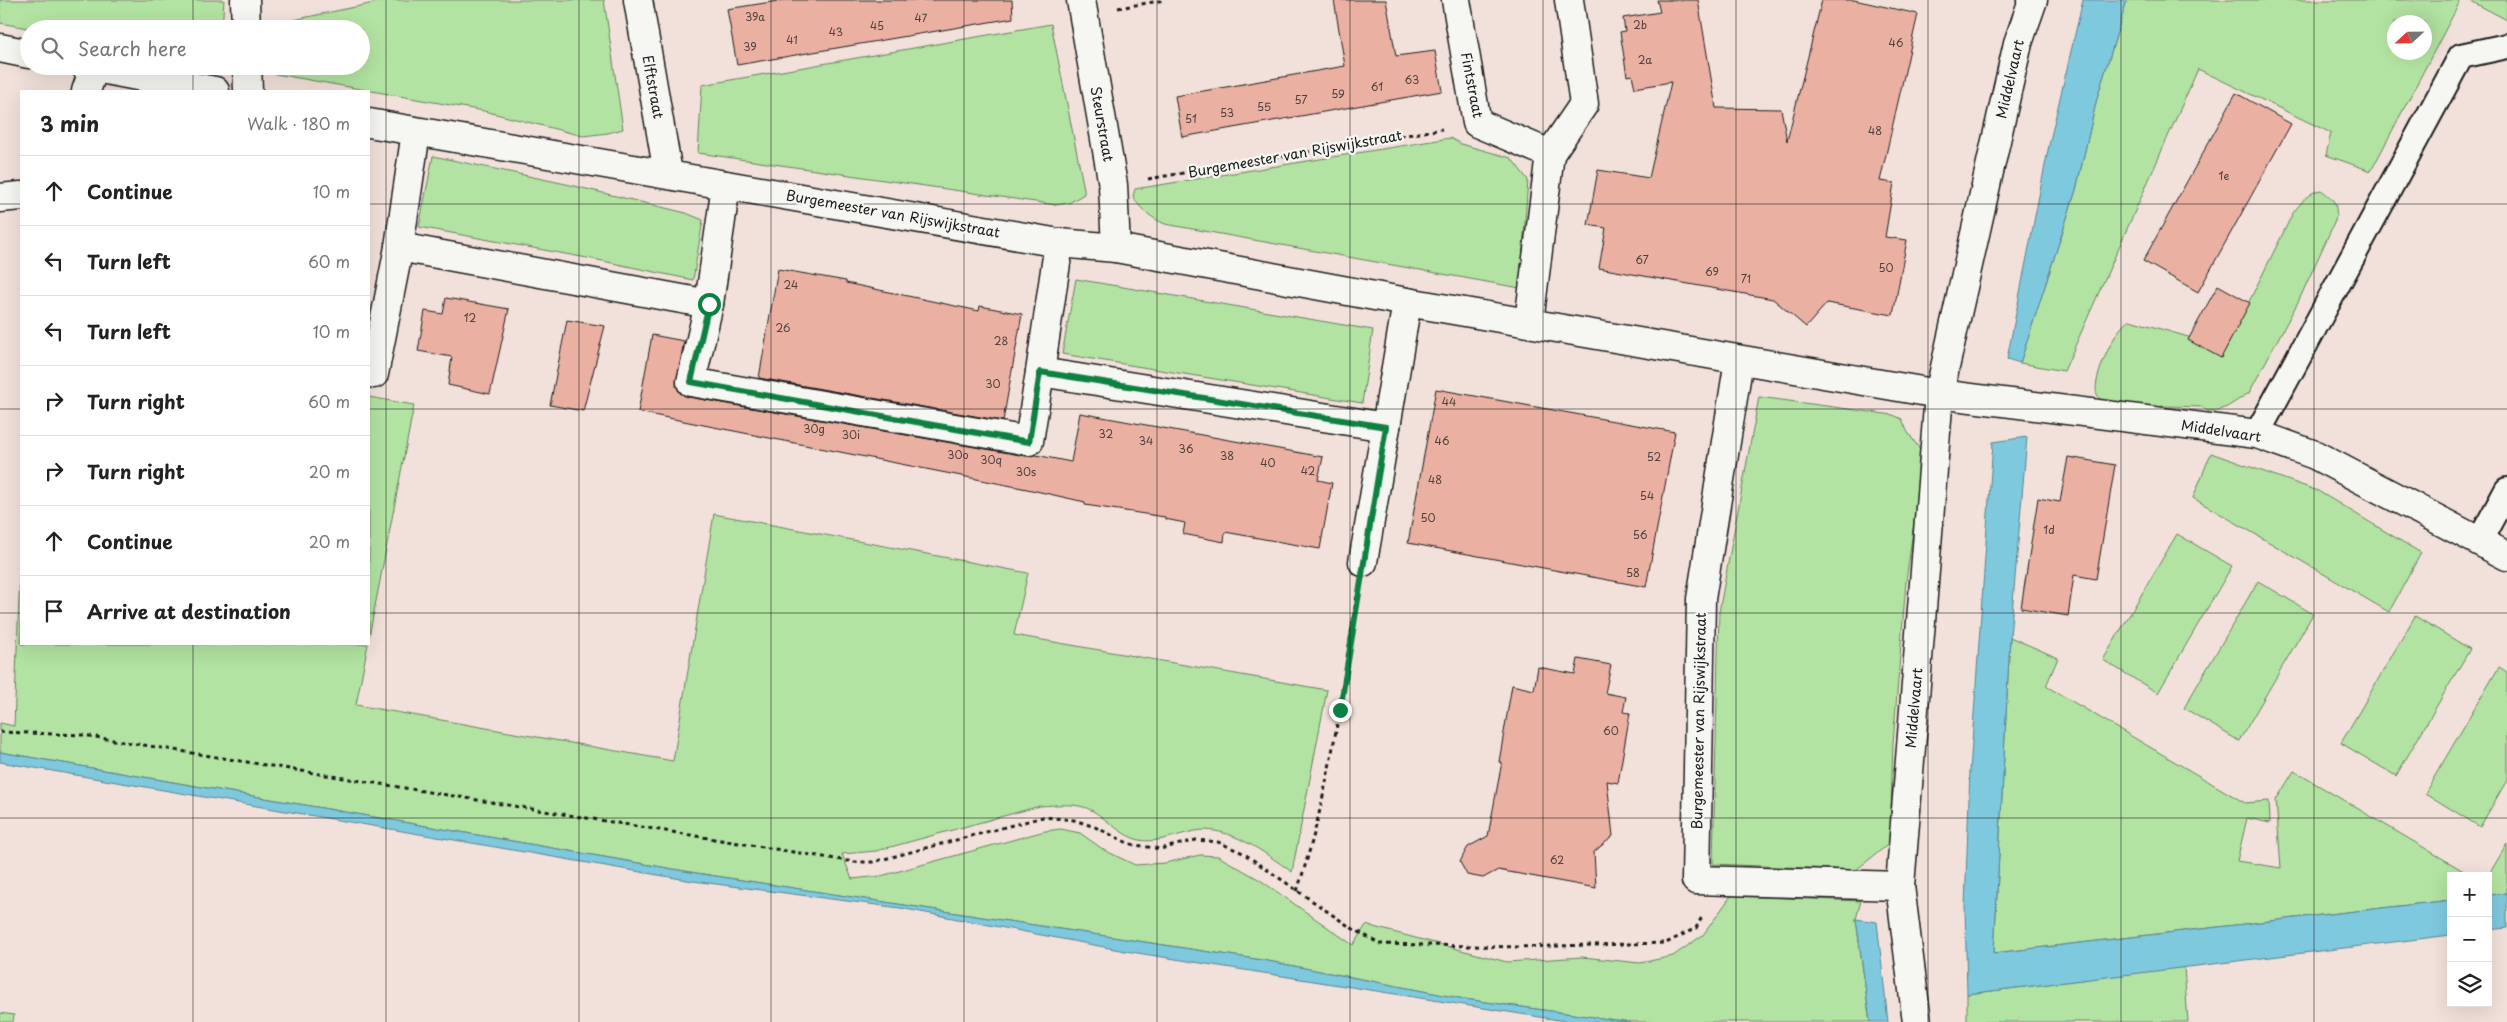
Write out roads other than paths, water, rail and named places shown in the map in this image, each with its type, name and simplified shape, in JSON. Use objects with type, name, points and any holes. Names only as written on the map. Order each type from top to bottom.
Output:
[{"type":"street","points":[[246,0],[246,20]]},
{"type":"street","name":"Elftstraat","points":[[638,0],[668,173]]},
{"type":"street","name":"Fintstraat","points":[[1456,0],[1477,123],[1550,154]]},
{"type":"street","points":[[1529,322],[1550,154],[1584,104],[1569,0]]},
{"type":"street","name":"Middelvaart","points":[[1917,1022],[1900,886],[1939,394],[2018,43],[2033,0]]},
{"type":"street","name":"Steurstraat","points":[[1082,7],[1113,185],[1116,248]]},
{"type":"street","points":[[0,48],[20,52]]},
{"type":"street","points":[[88,75],[207,90]]},
{"type":"street","points":[[247,75],[248,90]]},
{"type":"street","name":"Burgemeester van Rijswijkstraat","points":[[370,123],[668,173],[726,185],[1059,243],[1116,248],[1406,302],[1939,394]]},
{"type":"street","points":[[374,374],[399,247],[416,132]]},
{"type":"street","points":[[726,185],[709,304],[691,382],[1029,442],[1059,243]]},
{"type":"street","points":[[0,198],[20,196]]},
{"type":"street","points":[[399,247],[709,304]]},
{"type":"street","points":[[1363,562],[1406,302]]},
{"type":"street","name":"Burgemeester van Rijswijkstraat","points":[[1739,360],[1701,599],[1696,880],[1900,886]]},
{"type":"street","points":[[1040,372],[1386,427]]},
{"type":"street","name":"Middelvaart","points":[[1939,394],[2257,434],[2315,455],[2480,540],[2507,556]]},
{"type":"lane","points":[[2257,434],[2461,56],[2507,46]]},
{"type":"lane","points":[[2480,540],[2507,490]]},
{"type":"water","points":[[2083,0],[2127,0],[2097,98],[2076,190],[2020,363],[2007,359],[2049,145]]},
{"type":"water","points":[[2027,437],[2010,637],[1994,953],[2447,900],[2447,935],[1967,994],[1965,907],[1970,771],[1993,442]]},
{"type":"water","points":[[0,752],[696,873],[1268,961],[1464,999],[1630,1022],[1571,1022],[1125,951],[900,908],[693,881],[0,762]]},
{"type":"water","points":[[2507,893],[2507,928],[2492,930],[2492,895]]},
{"type":"water","points":[[1856,919],[1877,922],[1888,1022],[1870,1022]]}]
